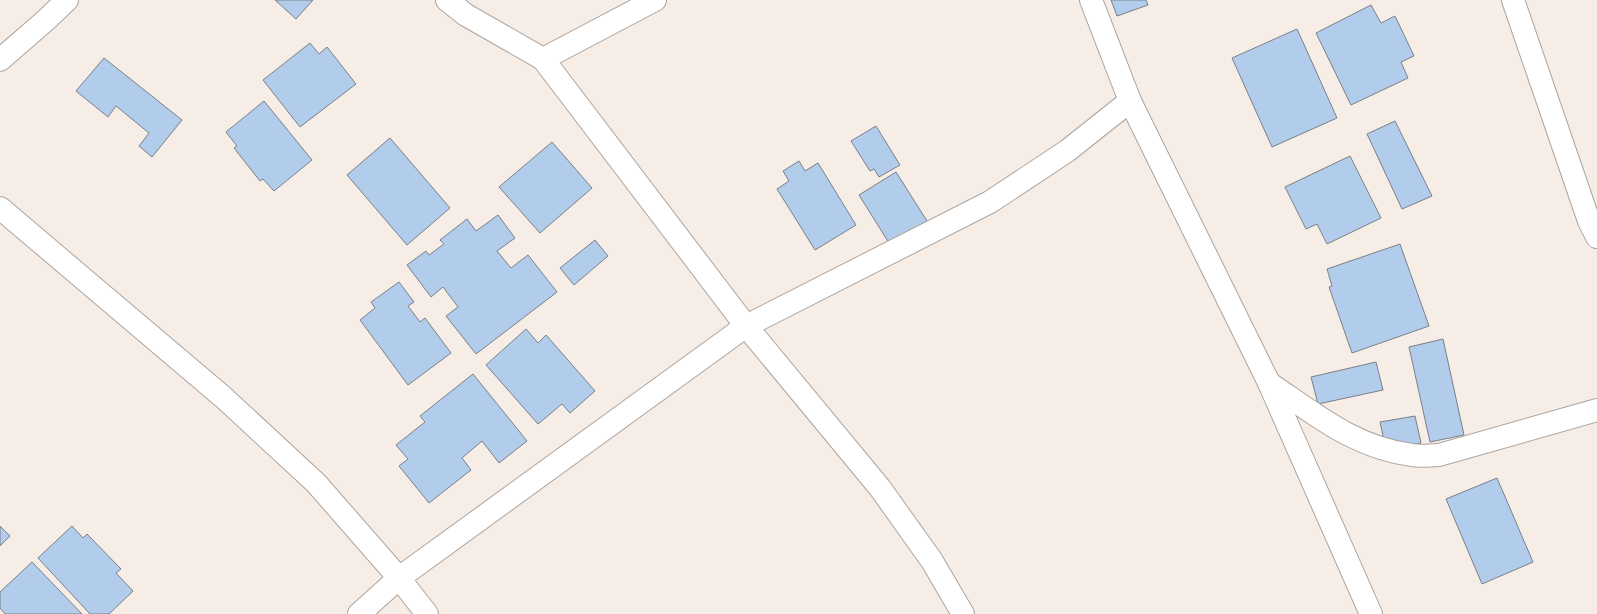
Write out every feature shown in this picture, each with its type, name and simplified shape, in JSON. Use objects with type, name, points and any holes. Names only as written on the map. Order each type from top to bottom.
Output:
[{"type":"street","points":[[0,60],[67,0]]},
{"type":"street","points":[[447,0],[466,15],[543,59],[746,326],[880,488],[932,561],[963,614]]},
{"type":"street","points":[[543,59],[655,0]]},
{"type":"street","points":[[1090,0],[1130,101],[1269,383],[1371,614]]},
{"type":"street","points":[[1513,0],[1589,221],[1597,237]]},
{"type":"street","points":[[359,614],[399,578],[746,326],[990,202],[1067,151],[1130,101]]},
{"type":"street","points":[[0,208],[223,397],[316,483],[399,578],[427,614]]},
{"type":"street","points":[[1269,383],[1336,429],[1370,446],[1414,456],[1439,455],[1597,410]]},
{"type":"building","points":[[275,0],[313,0],[296,19]]},
{"type":"building","points":[[1111,0],[1146,0],[1148,5],[1117,16]]},
{"type":"building","points":[[1371,5],[1381,23],[1395,16],[1414,56],[1401,62],[1408,78],[1351,105],[1316,33]]},
{"type":"building","points":[[1297,29],[1337,118],[1272,147],[1232,58]]},
{"type":"building","points":[[310,43],[319,54],[327,47],[356,84],[300,127],[263,80]]},
{"type":"building","points":[[104,58],[182,120],[152,157],[139,146],[149,133],[116,106],[108,117],[76,91]]},
{"type":"building","points":[[264,101],[312,160],[274,191],[263,179],[260,181],[234,148],[237,146],[226,132]]},
{"type":"building","points":[[1395,121],[1432,196],[1402,209],[1367,134]]},
{"type":"building","points":[[876,126],[900,165],[879,177],[874,169],[870,171],[851,141]]},
{"type":"building","points":[[390,138],[450,208],[407,245],[347,175]]},
{"type":"building","points":[[552,142],[592,188],[540,233],[499,187]]},
{"type":"building","points":[[1350,156],[1381,218],[1327,244],[1317,224],[1306,229],[1285,187]]},
{"type":"building","points":[[799,161],[805,171],[818,163],[856,225],[815,250],[777,189],[789,181],[783,171]]},
{"type":"building","points":[[896,172],[927,221],[889,243],[859,195]]},
{"type":"building","points":[[498,215],[515,238],[497,251],[511,268],[528,255],[557,292],[476,354],[446,316],[458,307],[443,287],[431,297],[407,265],[426,251],[429,255],[444,244],[440,240],[467,219],[476,231]]},
{"type":"building","points":[[595,240],[608,256],[574,285],[560,268]]},
{"type":"building","points":[[1400,244],[1429,326],[1352,353],[1329,287],[1332,286],[1327,269]]},
{"type":"building","points":[[399,282],[414,302],[408,306],[420,322],[425,318],[451,353],[408,385],[360,320],[375,308],[371,302]]},
{"type":"building","points":[[526,329],[538,343],[546,335],[595,391],[570,413],[562,404],[538,424],[486,365]]},
{"type":"building","points":[[1443,339],[1464,435],[1430,442],[1409,347]]},
{"type":"building","points":[[1376,362],[1383,390],[1318,404],[1311,377]]},
{"type":"building","points":[[473,374],[527,441],[499,463],[482,441],[462,458],[471,470],[429,503],[399,466],[408,459],[396,445],[425,422],[420,416]]},
{"type":"building","points":[[1415,416],[1421,443],[1386,450],[1380,422]]},
{"type":"building","points":[[1497,478],[1533,562],[1482,584],[1446,499]]},
{"type":"building","points":[[0,526],[10,536],[0,546]]},
{"type":"building","points":[[72,526],[83,538],[87,534],[121,569],[116,573],[133,591],[109,614],[90,614],[38,558]]},
{"type":"building","points":[[32,562],[82,614],[5,614],[0,608],[0,592]]}]
